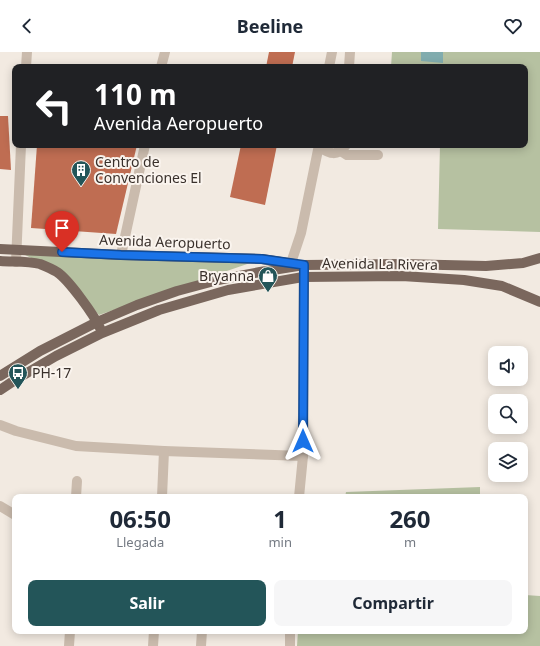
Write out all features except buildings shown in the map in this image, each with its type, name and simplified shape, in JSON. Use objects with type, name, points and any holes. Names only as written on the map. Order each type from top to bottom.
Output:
[{"type":"main road","name":"Avenida Aeropuerto","points":[[0,249],[121,255],[262,259],[304,265]]},
{"type":"main road","name":"Avenida La Rivera","points":[[0,376],[40,351],[97,322],[137,305],[177,291],[232,277],[304,265],[402,264],[486,266],[523,263],[540,258]]},
{"type":"main road","points":[[0,261],[40,264],[58,273],[71,286],[97,322],[102,333]]},
{"type":"main road","name":"Avenida La Rivera","points":[[0,390],[56,356],[102,333],[159,310],[228,290],[303,277],[402,276],[464,280],[502,286],[540,302]]},
{"type":"street","points":[[26,64],[27,52]]},
{"type":"street","points":[[162,64],[164,52]]},
{"type":"street","points":[[330,64],[332,52]]},
{"type":"street","points":[[349,64],[350,52]]},
{"type":"street","points":[[16,262],[21,148]]},
{"type":"street","points":[[121,255],[144,148]]},
{"type":"street","points":[[291,263],[301,233],[319,148]]},
{"type":"street","points":[[321,148],[326,152],[333,154],[344,148],[347,155],[378,155]]},
{"type":"street","points":[[299,494],[303,456],[304,265]]},
{"type":"street","points":[[0,425],[16,431],[76,446],[303,456]]},
{"type":"street","points":[[162,494],[164,451]]},
{"type":"street","points":[[76,494],[77,481]]},
{"type":"street","points":[[0,506],[12,513]]},
{"type":"street","points":[[69,646],[70,634]]},
{"type":"street","points":[[153,646],[154,634]]},
{"type":"street","points":[[201,646],[202,634]]},
{"type":"street","points":[[290,634],[290,646]]},
{"type":"green space","points":[[392,52],[540,52],[540,232],[438,229],[440,148],[528,148],[528,64],[391,64]]},
{"type":"green space","points":[[19,252],[253,262],[99,315],[62,273]]},
{"type":"green space","points":[[480,487],[480,494],[346,494],[346,492]]},
{"type":"green space","points":[[528,595],[540,596],[540,646],[297,646],[298,634],[528,634]]},
{"type":"water","points":[[421,52],[443,52],[443,63],[421,61]]},
{"type":"place","name":"Centro de Convenciones El","points":[[81,187]]},
{"type":"place","name":"Bryanna","points":[[268,293]]},
{"type":"place","name":"PH-17","points":[[18,390]]},
{"type":"route","points":[[62,252],[262,259],[304,265],[303,441]]}]
